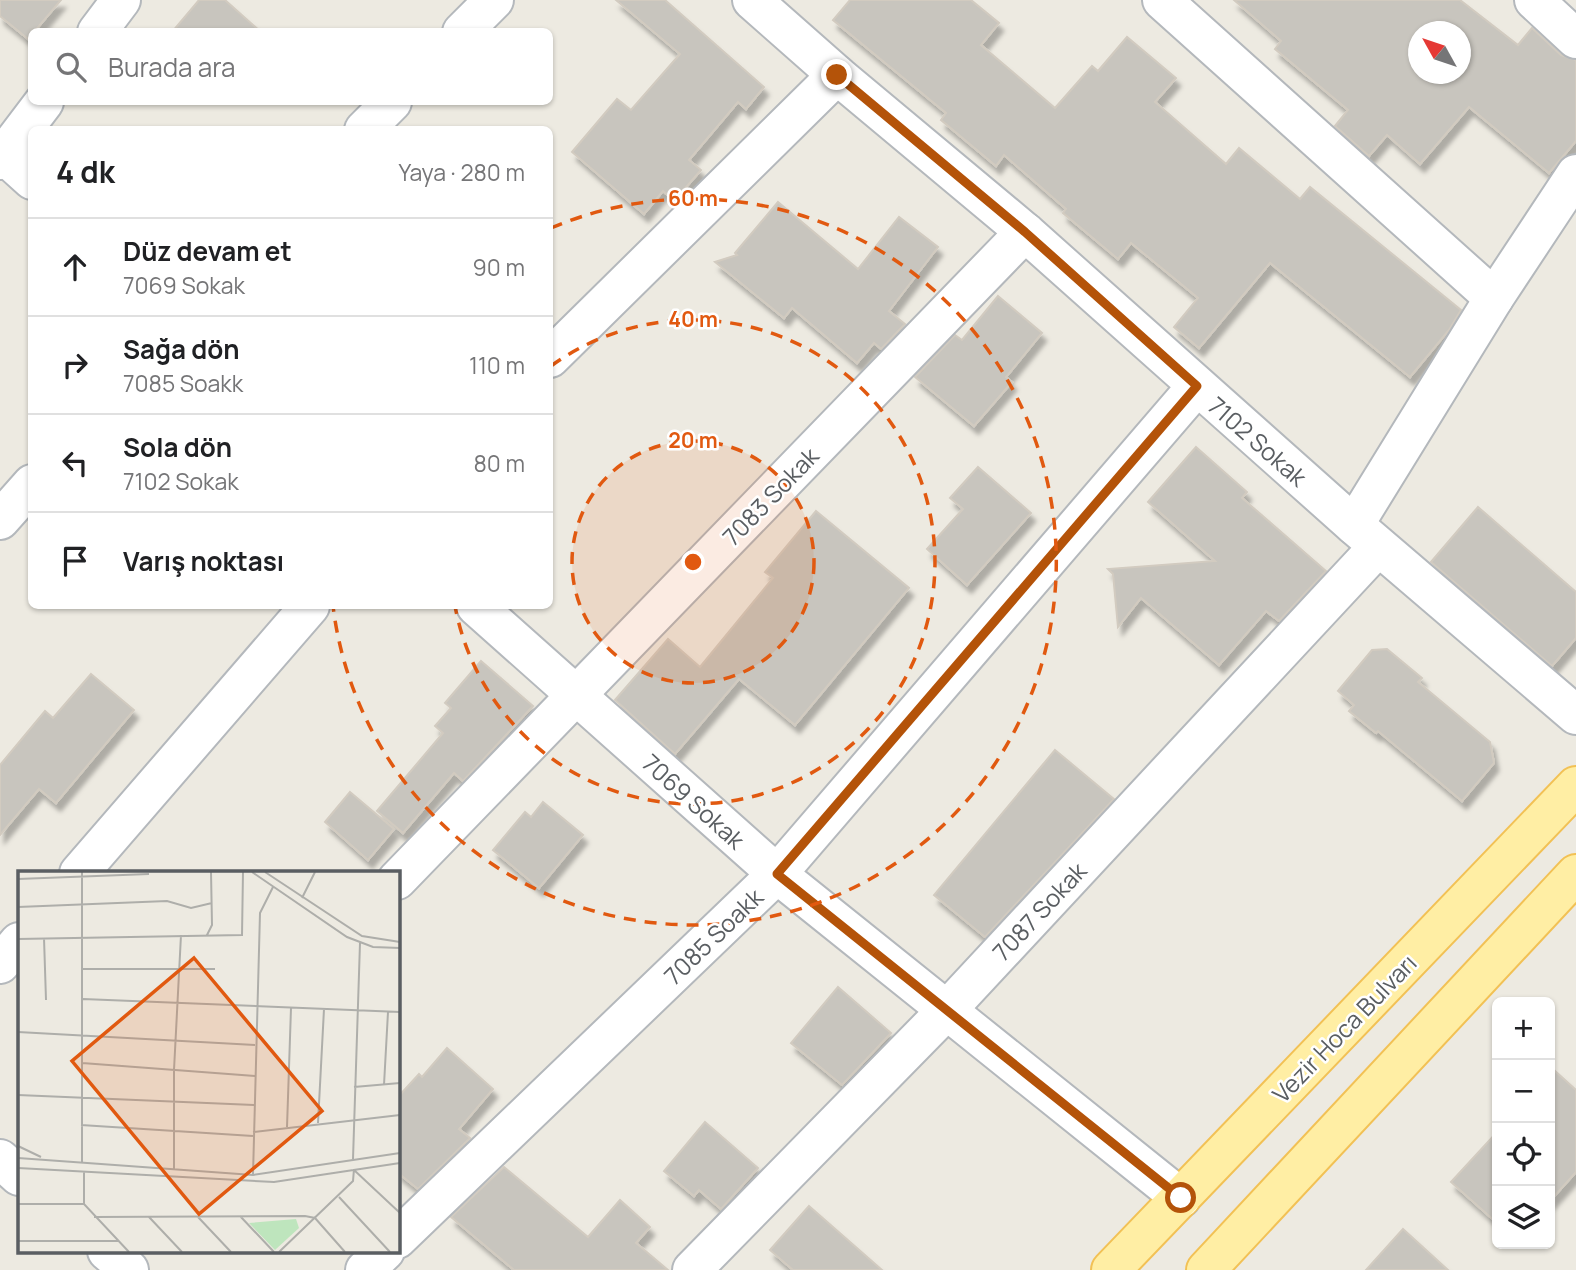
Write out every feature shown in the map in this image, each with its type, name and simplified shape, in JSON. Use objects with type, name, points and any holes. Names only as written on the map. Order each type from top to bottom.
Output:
[{"type":"main road","name":"Vezir Hoca Bulvarı","points":[[1111,1270],[1576,786]]},
{"type":"main road","points":[[1206,1270],[1576,874]]},
{"type":"street","points":[[100,28],[121,0]]},
{"type":"street","points":[[466,28],[494,0]]},
{"type":"street","name":"7102 Sokak","points":[[751,0],[1025,232],[1366,536],[1576,715]]},
{"type":"street","points":[[1162,0],[1494,298]]},
{"type":"street","points":[[1534,0],[1576,39]]},
{"type":"street","points":[[553,355],[837,75]]},
{"type":"street","points":[[30,126],[42,105]]},
{"type":"street","points":[[368,126],[389,105]]},
{"type":"street","points":[[9,161],[28,129]]},
{"type":"street","name":"7087 Sokak","points":[[692,1270],[946,1011],[1366,536],[1494,298],[1576,174]]},
{"type":"street","name":"7083 Sokak","points":[[399,878],[1025,232]]},
{"type":"street","name":"7085 Soakk","points":[[399,1237],[777,874],[1197,386]]},
{"type":"street","points":[[0,520],[28,488]]},
{"type":"street","points":[[81,871],[307,609]]},
{"type":"street","name":"7069 Sokak","points":[[479,609],[777,874],[1181,1198]]},
{"type":"street","points":[[0,964],[18,943]]},
{"type":"street","points":[[0,1159],[18,1175]]},
{"type":"street","points":[[108,1252],[129,1270]]},
{"type":"street","points":[[365,1270],[384,1252]]},
{"type":"building","points":[[0,0],[61,0],[37,28],[28,28],[28,39],[0,16]]},
{"type":"building","points":[[199,0],[225,0],[256,28],[175,28]]},
{"type":"building","points":[[616,0],[665,0],[764,87],[746,109],[738,102],[689,160],[701,170],[674,201],[663,191],[644,214],[572,152],[617,99],[631,110],[680,54]]},
{"type":"building","points":[[850,0],[971,0],[999,23],[981,45],[1055,108],[1092,66],[1098,71],[1127,37],[1176,78],[1155,102],[1226,164],[1239,148],[1300,199],[1310,187],[1461,310],[1449,330],[1410,377],[1270,263],[1199,348],[1174,327],[1198,298],[1131,243],[1118,259],[1063,213],[1066,209],[1004,155],[996,166],[941,120],[946,113],[833,20]]},
{"type":"building","points":[[1234,0],[1460,0],[1518,45],[1532,28],[1561,55],[1576,60],[1576,141],[1549,173],[1469,107],[1420,164],[1387,135],[1369,156],[1335,126],[1348,110],[1275,49],[1281,41]]},
{"type":"building","points":[[778,202],[858,269],[899,217],[938,247],[889,311],[905,324],[881,349],[874,343],[857,363],[792,308],[784,318],[715,262],[737,255],[735,253]]},
{"type":"building","points":[[998,296],[1042,333],[1006,377],[1012,382],[974,426],[915,377],[955,335],[962,340]]},
{"type":"building","points":[[1196,447],[1247,492],[1242,498],[1326,571],[1279,621],[1266,611],[1219,665],[1141,598],[1118,627],[1113,574],[1108,569],[1215,561],[1148,502]]},
{"type":"building","points":[[978,467],[1031,513],[967,585],[927,549],[963,509],[950,498]]},
{"type":"building","points":[[1478,507],[1576,592],[1576,638],[1552,666],[1431,562]]},
{"type":"building","points":[[816,511],[909,588],[795,725],[739,679],[675,754],[615,700],[668,639],[700,667],[773,578],[765,572]]},
{"type":"building","points":[[1387,649],[1422,678],[1418,682],[1490,742],[1494,763],[1462,801],[1378,731],[1376,733],[1349,711],[1354,705],[1338,691],[1372,650]]},
{"type":"building","points":[[481,661],[533,706],[463,781],[454,773],[403,833],[377,811],[443,733],[435,726],[451,708],[445,703]]},
{"type":"building","points":[[91,674],[134,710],[56,803],[39,789],[0,835],[0,765],[45,711],[53,718]]},
{"type":"building","points":[[1055,750],[1114,799],[985,937],[934,895]]},
{"type":"building","points":[[350,792],[394,829],[368,860],[325,822]]},
{"type":"building","points":[[543,802],[583,835],[539,888],[493,850],[525,812],[531,817]]},
{"type":"building","points":[[838,987],[891,1033],[842,1085],[791,1043]]},
{"type":"building","points":[[447,1048],[493,1089],[459,1129],[470,1138],[418,1189],[399,1174],[399,1096],[419,1074],[422,1077]]},
{"type":"building","points":[[1555,1071],[1576,1090],[1576,1172],[1555,1195]]},
{"type":"building","points":[[705,1122],[758,1168],[721,1209],[699,1190],[694,1196],[664,1171]]},
{"type":"building","points":[[1492,1137],[1492,1219],[1451,1182]]},
{"type":"building","points":[[504,1167],[588,1237],[620,1200],[650,1227],[636,1243],[668,1270],[514,1270],[451,1217]]},
{"type":"building","points":[[809,1206],[882,1270],[793,1270],[770,1250]]},
{"type":"building","points":[[1403,1229],[1448,1270],[1366,1270]]},
{"type":"route","points":[[837,75],[1025,232],[1197,386],[777,874],[1181,1198]]}]
